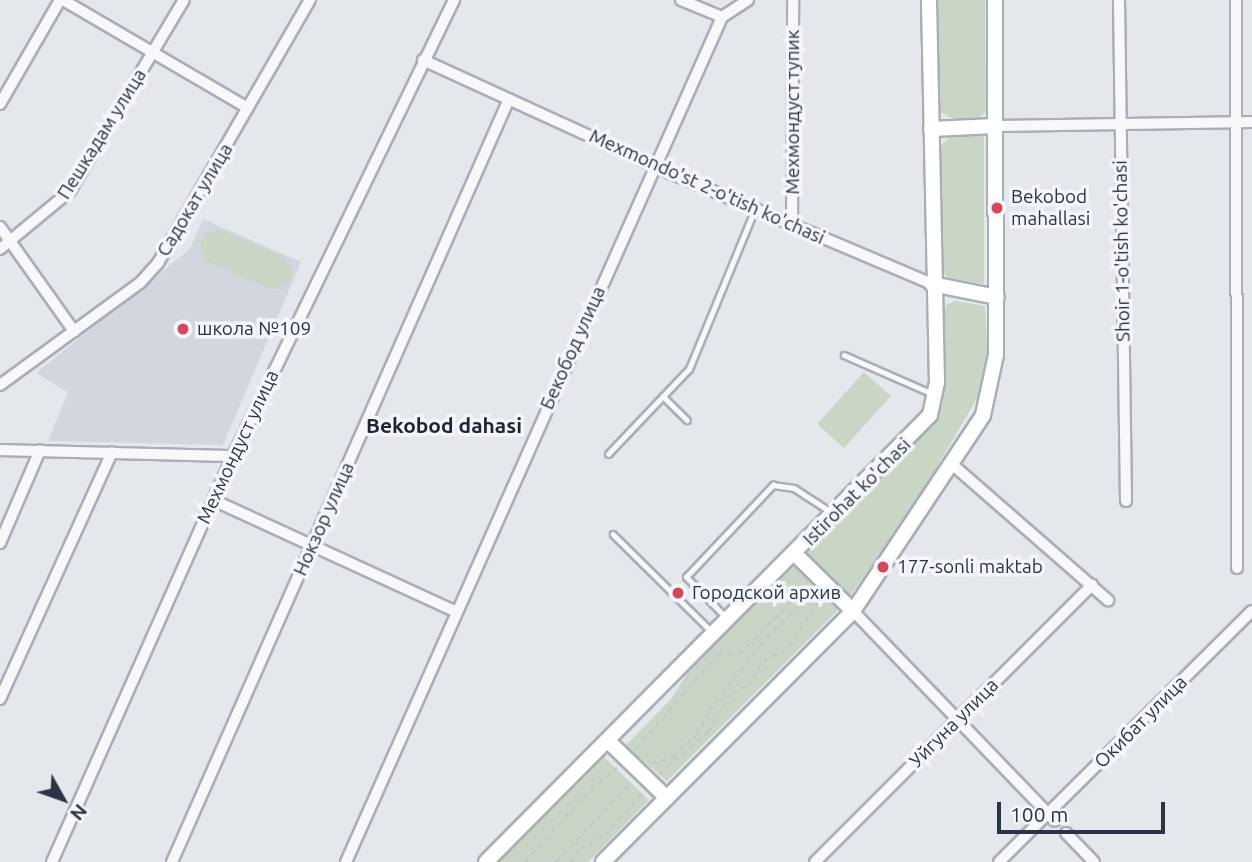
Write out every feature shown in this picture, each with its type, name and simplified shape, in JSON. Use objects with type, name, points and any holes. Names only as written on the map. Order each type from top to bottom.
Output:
[{"type":"main road","name":"Istirohat ko'chasi","points":[[486,862],[922,427],[937,396],[932,284],[929,0]]},
{"type":"main road","points":[[603,862],[853,611],[953,465],[983,415],[992,386],[997,297],[995,0]]},
{"type":"main road","points":[[931,130],[996,126]]},
{"type":"main road","name":"Mexmondo'st 2-o'tish ko'chasi","points":[[932,284],[997,297]]},
{"type":"main road","points":[[795,554],[853,611]]},
{"type":"main road","points":[[608,741],[667,798]]},
{"type":"street","points":[[0,104],[61,0],[155,51],[248,108]]},
{"type":"street","name":"Пешкадам улица","points":[[0,249],[70,191],[184,0]]},
{"type":"street","name":"Садокат улица","points":[[0,386],[139,283],[158,263],[310,0]]},
{"type":"street","name":"Мехмондуст улица","points":[[52,862],[233,456],[454,0]]},
{"type":"street","points":[[681,0],[722,17],[748,0]]},
{"type":"street","name":"Мехмондуст тупик","points":[[792,224],[793,0]]},
{"type":"street","name":"Shoir 1-o'tish ko'chasi","points":[[1119,0],[1126,501]]},
{"type":"street","points":[[1236,0],[1237,568]]},
{"type":"street","name":"Бекобод улица","points":[[346,862],[722,17]]},
{"type":"street","name":"Mexmondo'st 2-o'tish ko'chasi","points":[[423,60],[654,166],[932,284]]},
{"type":"street","name":"Нокзор улица","points":[[172,862],[509,99]]},
{"type":"street","points":[[996,126],[1252,122]]},
{"type":"street","points":[[0,227],[74,331]]},
{"type":"street","points":[[0,450],[233,456]]},
{"type":"street","points":[[0,542],[40,450]]},
{"type":"street","points":[[0,699],[112,452]]},
{"type":"street","points":[[953,465],[1108,600]]},
{"type":"street","points":[[213,500],[311,548],[456,612]]},
{"type":"street","name":"Уйгуна улица","points":[[816,862],[1092,584]]},
{"type":"street","points":[[853,611],[1051,817]]},
{"type":"street","name":"Окибат улица","points":[[999,862],[1051,817],[1252,611]]},
{"type":"street","points":[[1066,833],[1094,862]]},
{"type":"lane","points":[[608,454],[689,369],[755,208]]},
{"type":"lane","points":[[844,355],[937,396]]},
{"type":"lane","points":[[663,396],[687,420]]},
{"type":"lane","points":[[728,620],[687,577],[773,485],[794,488],[834,514]]},
{"type":"lane","points":[[613,534],[715,634]]},
{"type":"path","points":[[525,862],[583,797],[627,759],[718,654],[739,654],[813,580]]},
{"type":"path","points":[[647,767],[672,758],[697,735],[709,711],[760,646],[815,588]]},
{"type":"path","points":[[570,862],[580,849],[605,835],[651,782],[708,732],[725,702],[748,685],[762,661],[790,647],[825,591]]},
{"type":"path","points":[[556,862],[635,780]]},
{"type":"shaded area","name":"школа №109","points":[[203,219],[301,262],[223,445],[48,441],[68,392],[36,373],[190,249]]},
{"type":"green space","points":[[936,0],[985,0],[986,112],[976,120],[955,120],[937,110]]},
{"type":"green space","points":[[984,134],[984,284],[949,278],[940,271],[938,148],[952,136]]},
{"type":"green space","points":[[218,229],[283,256],[292,270],[290,282],[280,289],[269,289],[205,260],[200,243],[207,233]]},
{"type":"green space","points":[[956,301],[985,306],[988,363],[980,393],[911,511],[849,597],[805,556],[938,419],[943,402],[944,312],[947,304]]},
{"type":"green space","points":[[864,372],[891,396],[844,448],[817,424]]},
{"type":"green space","points":[[796,564],[841,607],[667,781],[625,746],[671,699],[689,671]]},
{"type":"green space","points":[[603,756],[649,800],[588,862],[498,862]]},
{"type":"place","name":"Bekobod mahallasi","points":[[997,208]]},
{"type":"place","name":"школа №109","points":[[183,329]]},
{"type":"place","name":"177-sonli maktab","points":[[883,567]]},
{"type":"place","name":"Городской архив","points":[[678,593]]},
{"type":"district","name":"Bekobod dahasi","points":[[444,425]]}]
